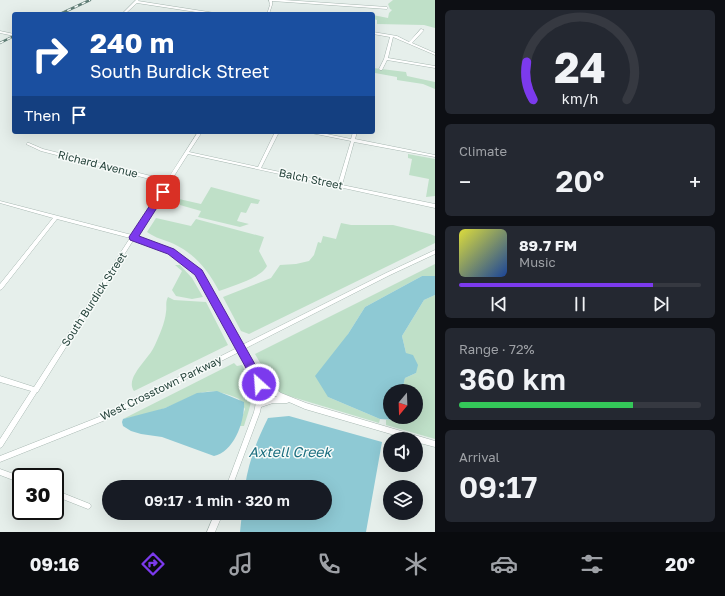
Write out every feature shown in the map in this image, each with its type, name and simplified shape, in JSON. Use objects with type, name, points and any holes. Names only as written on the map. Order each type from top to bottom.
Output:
[{"type":"street","points":[[269,12],[271,0],[387,8]]},
{"type":"street","points":[[125,12],[137,1],[203,12]]},
{"type":"street","points":[[410,43],[422,30]]},
{"type":"street","points":[[0,32],[12,35]]},
{"type":"street","points":[[375,33],[392,36],[435,54]]},
{"type":"street","points":[[381,69],[386,59],[392,36]]},
{"type":"street","points":[[386,59],[435,67]]},
{"type":"street","name":"South Burdick Street","points":[[0,446],[199,134]]},
{"type":"street","points":[[259,168],[275,134]]},
{"type":"street","points":[[321,134],[435,156]]},
{"type":"street","points":[[340,186],[354,134]]},
{"type":"street","name":"Richard Avenue","points":[[28,144],[42,150],[168,182]]},
{"type":"street","name":"Balch Street","points":[[187,153],[435,206]]},
{"type":"street","points":[[0,202],[133,237],[171,251],[198,273],[257,378],[260,390],[259,405],[231,480]]},
{"type":"street","points":[[0,288],[56,217]]},
{"type":"street","name":"West Crosstown Parkway","points":[[0,459],[101,419],[388,274],[435,252]]},
{"type":"street","points":[[426,256],[435,258]]},
{"type":"street","points":[[257,378],[274,392],[290,400],[435,444]]},
{"type":"street","points":[[0,379],[36,390]]},
{"type":"street","points":[[259,405],[273,400],[290,400]]},
{"type":"street","points":[[0,472],[12,477]]},
{"type":"street","points":[[64,497],[88,506]]},
{"type":"street","points":[[211,532],[216,520]]},
{"type":"green space","points":[[393,0],[435,0],[435,28],[424,25],[377,24],[375,15],[388,18],[389,13],[392,10],[388,4]]},
{"type":"green space","points":[[375,68],[406,72],[407,76],[435,82],[435,89],[423,84],[397,80],[397,77],[375,73]]},
{"type":"green space","points":[[408,154],[435,159],[435,196],[426,197],[429,179],[409,175],[412,159],[408,158]]},
{"type":"green space","points":[[211,187],[260,200],[258,204],[251,203],[246,213],[241,212],[237,221],[249,224],[240,227],[198,217],[201,211],[180,205],[179,199],[201,204]]},
{"type":"green space","points":[[156,218],[191,226],[196,219],[264,237],[259,251],[267,266],[253,278],[219,291],[210,276],[195,258],[182,248],[147,232]]},
{"type":"green space","points":[[341,223],[351,225],[393,225],[435,236],[435,243],[249,334],[241,331],[223,297],[271,278],[280,265],[309,261],[314,255],[318,242],[321,243],[323,236],[336,239]]},
{"type":"green space","points":[[435,264],[435,276],[422,276],[365,307],[348,334],[328,397],[380,419],[379,423],[279,393],[272,388],[274,387],[255,354]]},
{"type":"green space","points":[[175,265],[180,265],[192,278],[203,297],[192,299],[176,296],[172,290],[182,271]]},
{"type":"green space","points":[[435,295],[435,439],[423,436],[423,432],[410,432],[386,425],[423,424],[423,384],[404,384],[405,378],[416,373],[406,353],[402,336],[424,300]]},
{"type":"green space","points":[[168,297],[174,300],[206,302],[228,345],[134,391],[132,385],[133,378],[137,370],[153,349],[162,329]]},
{"type":"green space","points":[[234,363],[237,366],[242,365],[249,382],[252,395],[244,426],[239,426],[245,409],[239,399],[217,392],[200,393],[160,410],[123,419]]},
{"type":"water","points":[[422,276],[435,276],[435,295],[424,300],[402,336],[406,353],[413,355],[418,365],[416,373],[405,378],[404,384],[383,384],[383,419],[328,397],[315,376],[348,334],[365,307]]},
{"type":"water","name":"Axtell Creek","points":[[217,391],[244,402],[244,410],[243,418],[233,442],[227,449],[214,456],[162,437],[131,431],[123,426],[123,419],[165,408],[197,393]]},
{"type":"water","name":"Axtell Creek","points":[[289,416],[382,442],[366,532],[240,532],[241,520],[332,520],[332,480],[246,480],[248,469],[260,435],[268,418]]},
{"type":"railway","points":[[64,12],[90,0]]},
{"type":"railway","points":[[0,43],[12,37]]},
{"type":"route","points":[[163,192],[133,237],[171,251],[198,273],[208,288],[259,384]]}]
